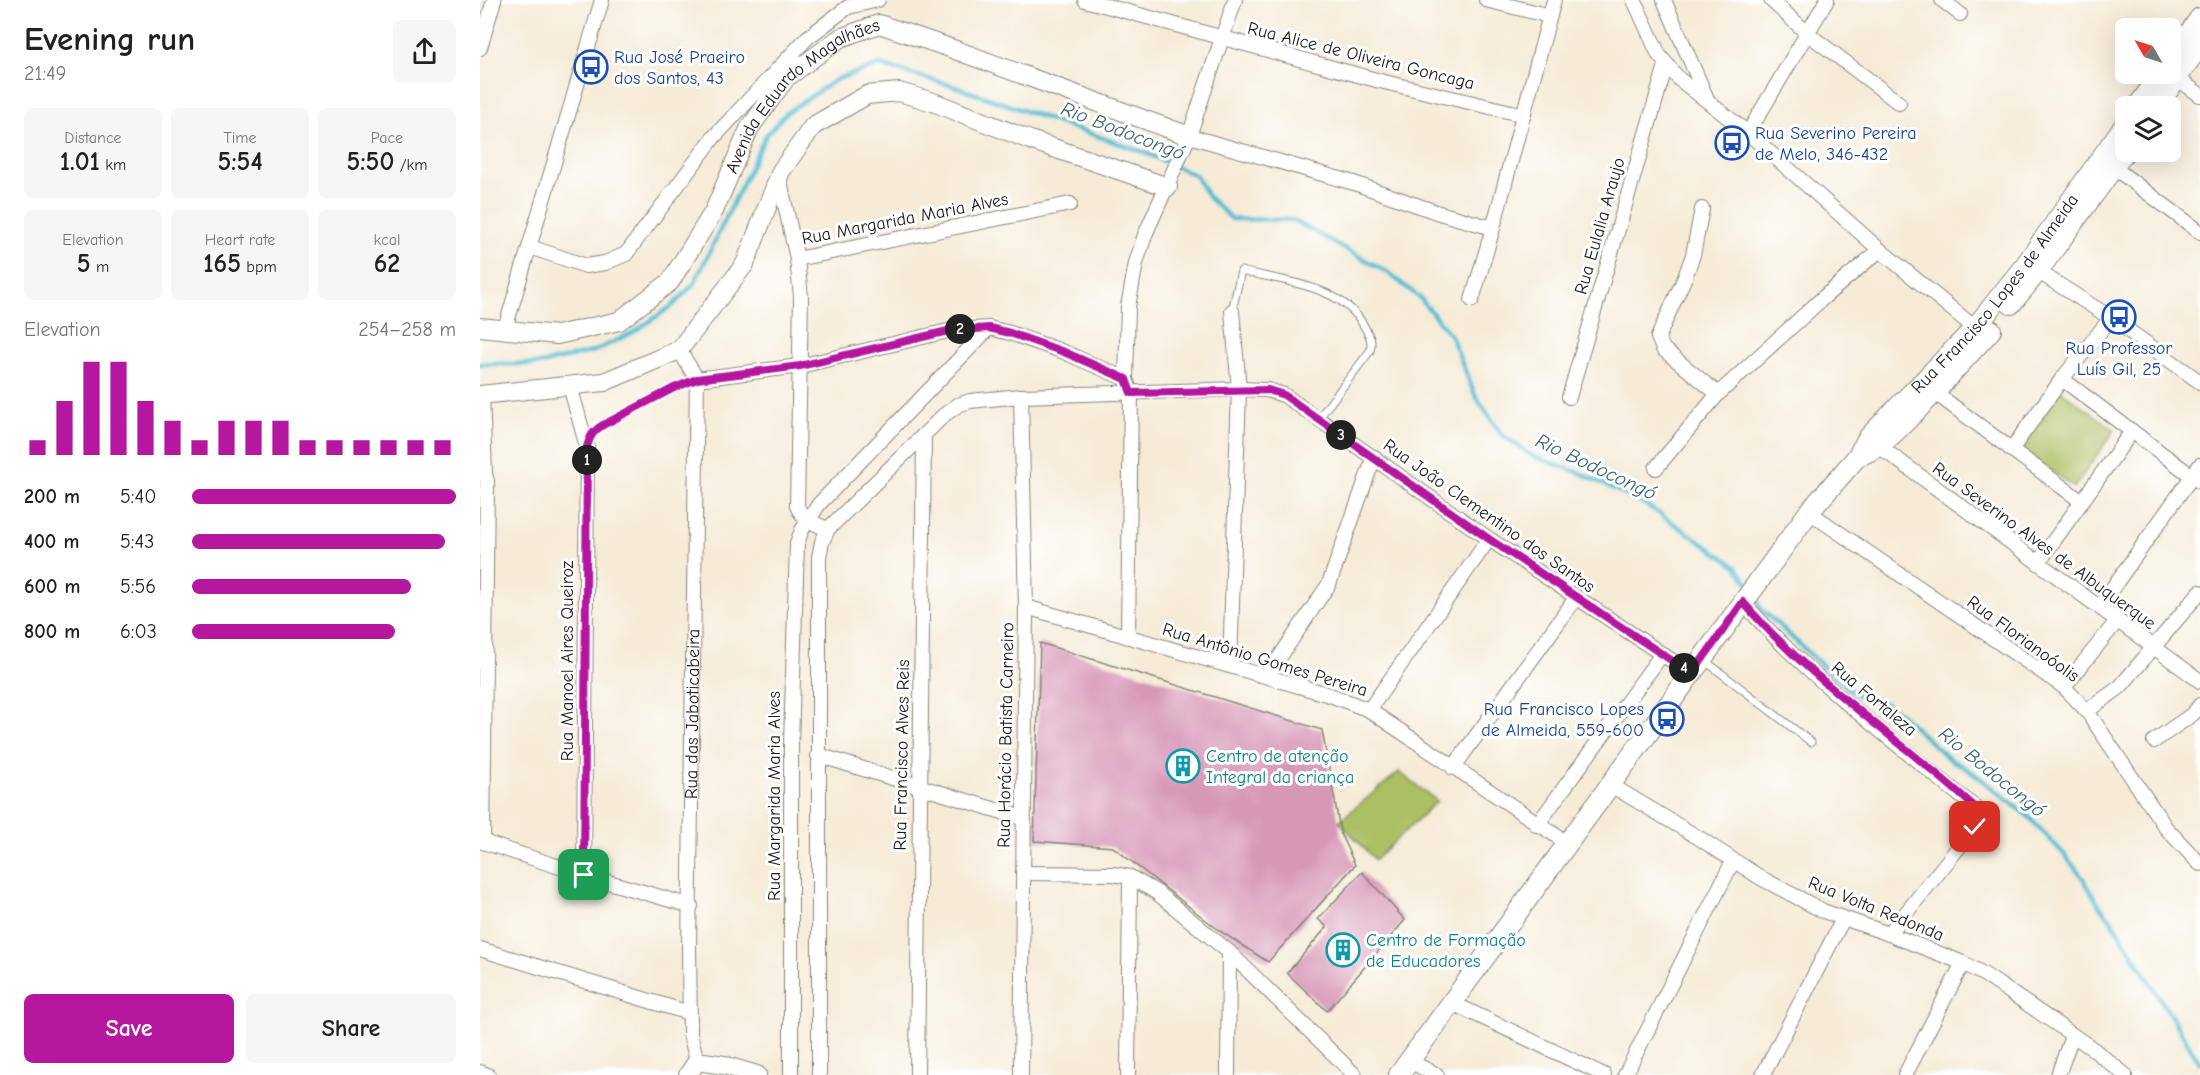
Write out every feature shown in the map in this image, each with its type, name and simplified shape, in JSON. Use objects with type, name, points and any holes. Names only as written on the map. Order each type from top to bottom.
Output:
[{"type":"main road","points":[[2181,52],[2200,18]]},
{"type":"main road","points":[[2181,61],[2200,45]]},
{"type":"main road","points":[[2147,96],[2158,84]]},
{"type":"main road","name":"Rua Francisco Lopes de Almeida","points":[[1404,1068],[1809,512],[1857,457],[1934,392],[1986,335],[2115,140]]},
{"type":"main road","name":"Rua Francisco Lopes de Almeida","points":[[1873,442],[2032,268],[2117,162]]},
{"type":"street","points":[[480,48],[494,0]]},
{"type":"street","points":[[505,329],[602,0]]},
{"type":"street","points":[[530,247],[586,266],[605,263],[626,254],[714,137],[807,38],[848,7],[878,0]]},
{"type":"street","name":"Rua Alice de Oliveira Goncaga","points":[[1085,0],[1380,81],[1524,115]]},
{"type":"street","points":[[1128,637],[1131,393],[1126,379],[1128,307],[1132,280],[1145,235],[1186,143],[1235,0]]},
{"type":"street","points":[[1486,0],[1550,16]]},
{"type":"street","points":[[1472,300],[1554,0]]},
{"type":"street","points":[[1634,0],[1654,44],[1666,65],[1679,79],[1748,133],[1880,250],[1975,328]]},
{"type":"street","points":[[1664,0],[1707,99]]},
{"type":"street","points":[[1771,0],[1808,33],[1899,103]]},
{"type":"street","points":[[1748,133],[1827,0]]},
{"type":"street","points":[[1942,0],[1960,14]]},
{"type":"street","name":"Avenida Eduardo Magalhães","points":[[480,327],[557,335],[619,321],[670,282],[714,212],[749,129],[786,78],[840,38],[879,24],[950,48],[1186,143]]},
{"type":"street","name":"Rua Eulalia Araujo","points":[[1569,397],[1666,65]]},
{"type":"street","points":[[2181,80],[2200,95]]},
{"type":"street","name":"Avenida Eduardo Magalhães","points":[[481,395],[604,382],[679,350],[746,264],[779,177],[813,126],[867,95],[899,92],[933,102],[1030,140],[1169,184]]},
{"type":"street","points":[[1186,143],[1354,183],[1439,213],[1493,228]]},
{"type":"street","points":[[2113,167],[2200,232]]},
{"type":"street","points":[[779,177],[796,259]]},
{"type":"street","name":"Rua Margarida Maria Alves","points":[[808,520],[800,514],[796,492],[801,297],[796,259],[1070,204]]},
{"type":"street","points":[[1702,209],[1698,235],[1689,266],[1659,332],[1659,342],[1663,349],[1718,394]]},
{"type":"street","points":[[1656,468],[1718,394],[1824,297],[1880,250]]},
{"type":"street","points":[[2032,268],[2111,318],[2198,378]]},
{"type":"street","points":[[1230,666],[1239,389],[1232,310]]},
{"type":"street","points":[[2011,450],[2062,379],[2111,318]]},
{"type":"street","points":[[679,350],[697,379],[800,366],[948,331],[989,328],[1064,352],[1126,379]]},
{"type":"street","name":"Rua Margarida Maria Alves","points":[[791,1075],[791,744],[797,543],[808,520],[844,477],[989,328]]},
{"type":"street","name":"Rua das Jaboticabeira","points":[[693,1068],[689,1013],[697,379]]},
{"type":"street","points":[[2062,379],[2132,431],[2197,474],[2099,607]]},
{"type":"street","name":"Rua Manoel Aires Queiroz","points":[[570,386],[587,447],[584,875]]},
{"type":"street","name":"Rua João Clementino dos Santos","points":[[818,755],[817,579],[822,542],[828,530],[944,415],[958,405],[970,401],[1021,396],[1239,389],[1268,390],[1284,395],[1576,598],[1662,654],[1697,666]]},
{"type":"street","points":[[1934,392],[2080,501]]},
{"type":"street","points":[[481,395],[482,472],[487,481],[482,842],[691,906]]},
{"type":"street","name":"Rua Horácio Batista Carneiro","points":[[1021,396],[1026,607],[1021,1075]]},
{"type":"street","points":[[2038,563],[2132,431]]},
{"type":"street","name":"Rua Francisco Alves Reis","points":[[917,1075],[924,435]]},
{"type":"street","name":"Rua Severino Alves de Albuquerque","points":[[1873,442],[2200,681]]},
{"type":"street","points":[[1267,676],[1329,584],[1374,457]]},
{"type":"street","name":"Rua Florianoóolis","points":[[1809,512],[2064,687],[2087,711],[2166,828],[2200,864]]},
{"type":"street","points":[[808,520],[828,530]]},
{"type":"street","points":[[1369,710],[1489,539]]},
{"type":"street","points":[[2087,711],[2120,687],[2200,592]]},
{"type":"street","name":"Rua Fortaleza","points":[[1748,596],[1778,640],[1973,806],[1980,815],[1980,820],[1975,827],[1889,934]]},
{"type":"street","points":[[1453,768],[1576,598]]},
{"type":"street","name":"Rua Antônio Gomes Pereira","points":[[1026,607],[1267,676],[1330,695],[1369,710],[1566,843]]},
{"type":"street","points":[[2064,687],[2117,621]]},
{"type":"street","points":[[1537,825],[1662,654]]},
{"type":"street","points":[[2154,741],[2193,714],[2200,705]]},
{"type":"street","points":[[819,1075],[818,755],[1022,818]]},
{"type":"street","name":"Rua Volta Redonda","points":[[1609,784],[1794,896],[1843,919],[1963,963],[1985,975],[2093,1049],[2125,1075]]},
{"type":"street","points":[[1625,1075],[1733,861]]},
{"type":"street","points":[[1023,873],[1113,873],[1130,877],[1156,892],[1229,952],[1355,1075]]},
{"type":"street","points":[[1128,1075],[1130,877]]},
{"type":"street","points":[[1763,1075],[1843,919]]},
{"type":"street","points":[[480,949],[689,1013]]},
{"type":"street","points":[[1228,1075],[1229,952]]},
{"type":"street","points":[[1905,1075],[1963,963]]},
{"type":"street","points":[[1452,1003],[1604,1075]]},
{"type":"street","points":[[2058,1075],[2072,1036]]},
{"type":"street","points":[[693,1068],[724,1065],[757,1075]]},
{"type":"street","points":[[1404,1068],[1437,1075]]},
{"type":"street","points":[[480,1072],[488,1075]]},
{"type":"lane","points":[[1232,310],[1241,271],[1323,291],[1360,316],[1371,335],[1370,351],[1318,419]]},
{"type":"lane","points":[[587,447],[595,430],[603,425],[674,388],[697,379]]},
{"type":"lane","points":[[1697,666],[1811,742]]},
{"type":"green space","points":[[2060,390],[2115,430],[2074,488],[2021,449]]},
{"type":"green space","points":[[1399,772],[1437,801],[1375,860],[1339,821]]},
{"type":"building","name":"Centro de atenção Integral da criança","points":[[1040,643],[1322,730],[1341,835],[1355,865],[1268,962],[1220,931],[1113,847],[1034,841]]},
{"type":"building","name":"Centro de Formação de Educadores","points":[[1362,872],[1405,920],[1327,1011],[1287,973],[1327,927],[1318,919]]},
{"type":"waterway","name":"Rio Bodocongó","points":[[480,364],[541,364],[595,351],[634,332],[672,306],[694,284],[766,135],[786,113],[837,79],[880,65],[950,85],[1146,153],[1195,175],[1209,198],[1232,219],[1293,220],[1387,272],[1419,297],[1451,336],[1475,395],[1501,434],[1532,456],[1580,473],[1645,504],[1736,566],[1750,586]]},
{"type":"waterway","name":"Rio Bodocongó","points":[[1755,596],[1761,609],[1848,689],[1866,700],[1884,703],[1898,712],[1948,758],[1972,772],[2028,816],[2083,878],[2200,1063]]},
{"type":"place","name":"Rua José Praeiro dos Santos, 43","points":[[591,67]]},
{"type":"place","name":"Rua Severino Pereira de Melo, 346-432","points":[[1732,143]]},
{"type":"place","name":"Rua Professor Luís Gil, 25","points":[[2119,317]]},
{"type":"place","name":"Rua Francisco Lopes de Almeida, 559-600","points":[[1667,719]]},
{"type":"place","name":"Centro de atenção Integral da criança","points":[[1183,766]]},
{"type":"place","name":"Centro de Formação de Educadores","points":[[1343,950]]},
{"type":"route","points":[[584,875],[587,447],[590,437],[603,425],[674,388],[697,379],[800,366],[948,331],[973,328],[989,328],[1010,333],[1064,352],[1126,379],[1131,393],[1239,389],[1268,390],[1284,395],[1489,539],[1692,674],[1743,602],[1778,640],[1834,690],[1978,810],[1980,820],[1975,827]]}]
